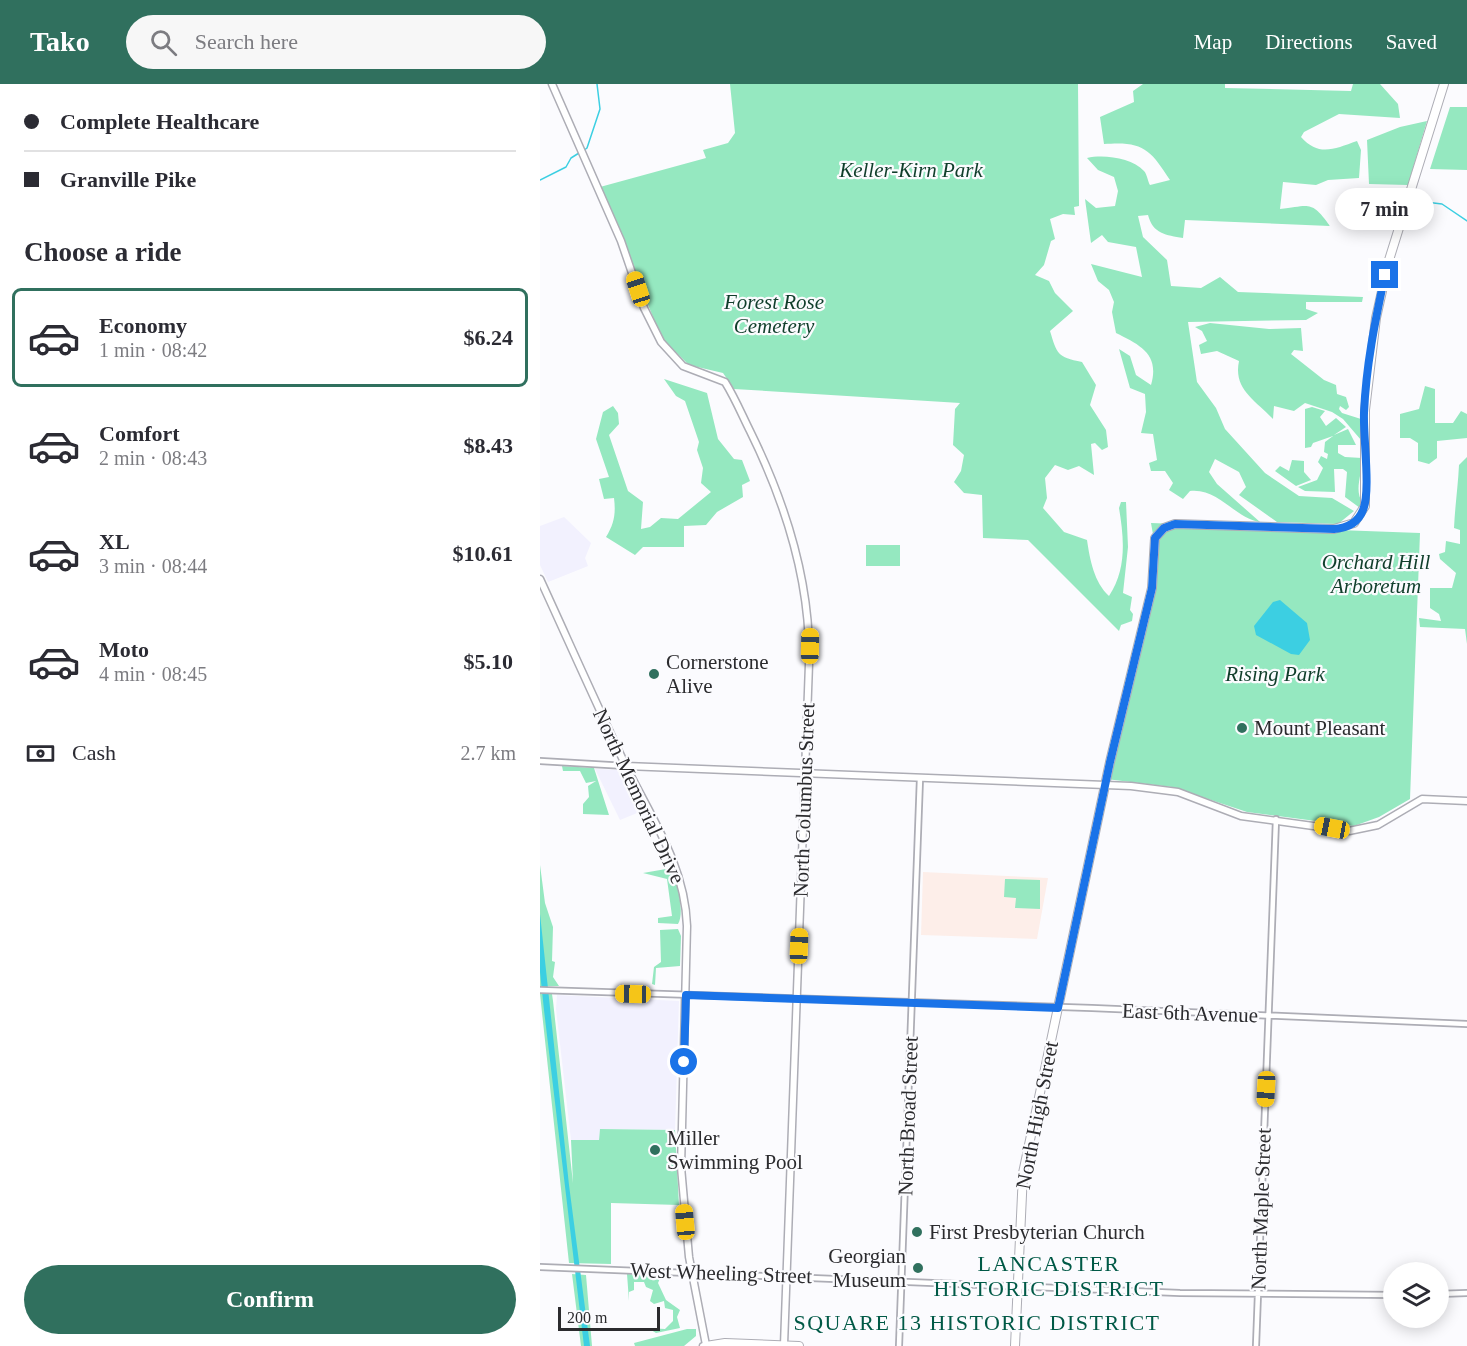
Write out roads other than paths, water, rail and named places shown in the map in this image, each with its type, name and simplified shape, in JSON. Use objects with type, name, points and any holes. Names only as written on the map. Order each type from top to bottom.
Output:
[{"type":"highway","name":"North High Street","points":[[1015,1346],[1022,1182],[1106,784],[1152,588],[1156,535],[1164,528],[1175,524],[1334,529],[1349,526],[1358,519],[1366,498],[1365,410],[1378,306],[1389,260],[1443,84]]},
{"type":"highway","points":[[705,1346],[724,1343],[799,1346]]},
{"type":"main road","name":"North Columbus Street","points":[[552,84],[621,241],[657,336],[675,360],[688,369],[717,377],[725,382],[773,479],[783,507],[806,596],[810,623],[784,1346]]},
{"type":"main road","name":"North Memorial Drive","points":[[540,579],[626,766],[674,860],[684,891],[687,925],[681,1167],[692,1272],[705,1346]]},
{"type":"main road","points":[[626,766],[1106,784],[1171,791],[1241,816],[1359,831],[1385,822],[1422,799],[1467,801]]},
{"type":"street","points":[[540,761],[626,766]]},
{"type":"street","name":"North Broad Street","points":[[899,1346],[920,778]]},
{"type":"street","name":"North Maple Street","points":[[1256,1346],[1276,819]]},
{"type":"street","name":"East 6th Avenue","points":[[540,990],[1467,1024]]},
{"type":"street","name":"West Wheeling Street","points":[[540,1267],[1258,1295],[1383,1295]]},
{"type":"street","points":[[1449,1294],[1467,1293]]},
{"type":"water","points":[[1280,600],[1307,623],[1310,640],[1299,655],[1291,654],[1256,635],[1254,626],[1273,602]]},
{"type":"water","points":[[540,914],[569,1185],[590,1346],[584,1346],[544,1010],[540,972]]},
{"type":"waterway","points":[[583,151],[587,148],[600,109],[597,84]]},
{"type":"waterway","points":[[540,180],[566,167],[571,158],[579,153]]},
{"type":"waterway","points":[[1417,201],[1442,204],[1467,221]]},
{"type":"place","name":"Cornerstone Alive","points":[[654,674]]},
{"type":"place","name":"Mount Pleasant","points":[[1242,728]]},
{"type":"place","name":"Miller Swimming Pool","points":[[655,1150]]},
{"type":"place","name":"First Presbyterian Church","points":[[917,1232]]},
{"type":"place","name":"Georgian Museum","points":[[918,1268]]},
{"type":"district","name":"LANCASTER HISTORIC DISTRICT","points":[[1049,1276]]},
{"type":"district","name":"SQUARE 13 HISTORIC DISTRICT","points":[[977,1322]]},
{"type":"park label","name":"Keller-Kirn Park","points":[[911,170]]},
{"type":"park label","name":"Forest Rose Cemetery","points":[[774,314]]},
{"type":"park label","name":"Orchard Hill Arboretum","points":[[1376,574]]},
{"type":"park label","name":"Rising Park","points":[[1275,674]]}]
